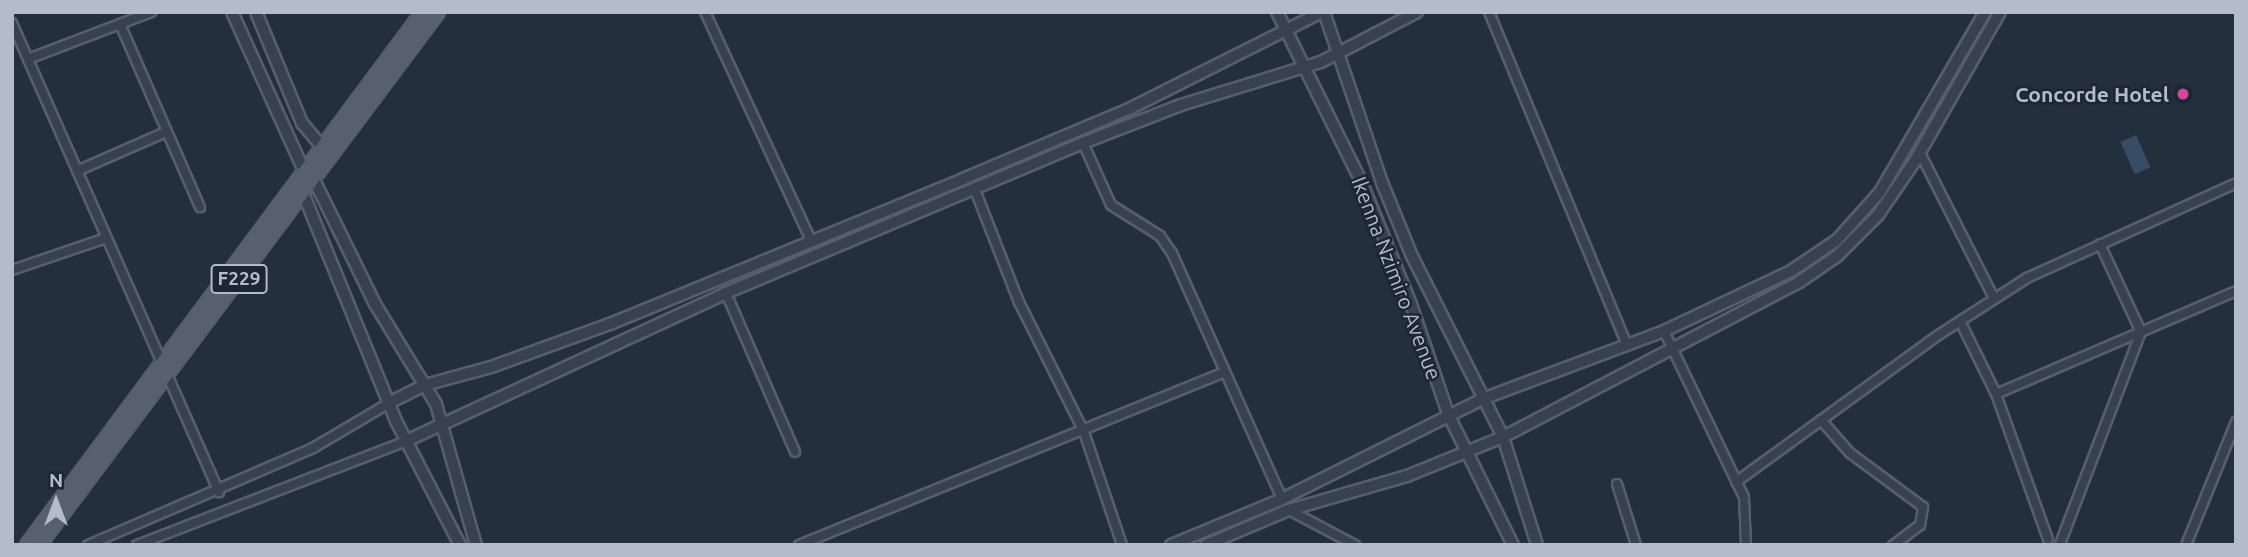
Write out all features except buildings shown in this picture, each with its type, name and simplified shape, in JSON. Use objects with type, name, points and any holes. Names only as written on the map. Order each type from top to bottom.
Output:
[{"type":"main road","name":"F229","points":[[39,545],[165,366],[303,193],[323,148],[423,12]]},
{"type":"main road","name":"F229","points":[[27,545],[309,175],[438,12]]},
{"type":"street","points":[[28,59],[151,12]]},
{"type":"street","points":[[232,12],[309,175],[375,304],[425,385],[444,427],[476,545]]},
{"type":"street","points":[[256,12],[302,123],[323,148]]},
{"type":"street","points":[[705,12],[811,242]]},
{"type":"street","name":"Ikenna Nzimiro Avenue","points":[[1277,12],[1302,68],[1362,181],[1386,238],[1448,414],[1513,545]]},
{"type":"street","points":[[88,545],[219,492],[313,448],[425,385],[610,324],[811,242],[1131,108],[1284,28],[1323,12]]},
{"type":"street","name":"Ikenna Nzimiro Avenue","points":[[1323,12],[1340,52],[1387,197],[1503,437],[1537,545]]},
{"type":"street","points":[[137,545],[444,427],[726,293],[1083,143],[1181,105],[1302,68],[1340,52],[1418,12]]},
{"type":"street","points":[[1489,12],[1627,345]]},
{"type":"street","points":[[1171,545],[1282,499],[1448,414],[1664,331],[1791,271],[1838,240],[1880,192],[1985,12]]},
{"type":"street","points":[[1206,545],[1289,510],[1406,476],[1503,437],[1669,347],[1799,282],[1837,256],[1878,215],[1920,153],[2000,12]]},
{"type":"street","points":[[12,23],[219,492]]},
{"type":"street","points":[[120,24],[200,208]]},
{"type":"street","points":[[77,171],[166,132]]},
{"type":"street","points":[[1083,143],[1111,205],[1160,236],[1172,253],[1282,499]]},
{"type":"street","points":[[1920,153],[1994,298]]},
{"type":"street","points":[[1736,482],[1994,298],[2100,244],[2236,183]]},
{"type":"street","points":[[975,190],[1019,302],[1084,432],[1122,545]]},
{"type":"street","points":[[303,193],[389,403],[460,545]]},
{"type":"street","points":[[12,270],[106,237]]},
{"type":"street","points":[[1959,321],[1996,394],[2045,542],[2061,544],[2141,332],[2100,244]]},
{"type":"street","points":[[1996,394],[2236,292]]},
{"type":"street","points":[[726,293],[795,452]]},
{"type":"street","points":[[1664,331],[1669,347],[1744,497],[1746,545]]},
{"type":"street","points":[[799,545],[1084,432],[1224,372]]},
{"type":"street","points":[[1821,421],[1850,453],[1923,507],[1920,524],[1894,545]]},
{"type":"street","points":[[2186,545],[2236,422]]},
{"type":"street","points":[[1617,484],[1636,545]]},
{"type":"street","points":[[1289,510],[1355,545]]},
{"type":"water","points":[[2136,135],[2150,167],[2135,174],[2120,142]]},
{"type":"place","name":"Concorde Hotel","points":[[2183,94]]}]
